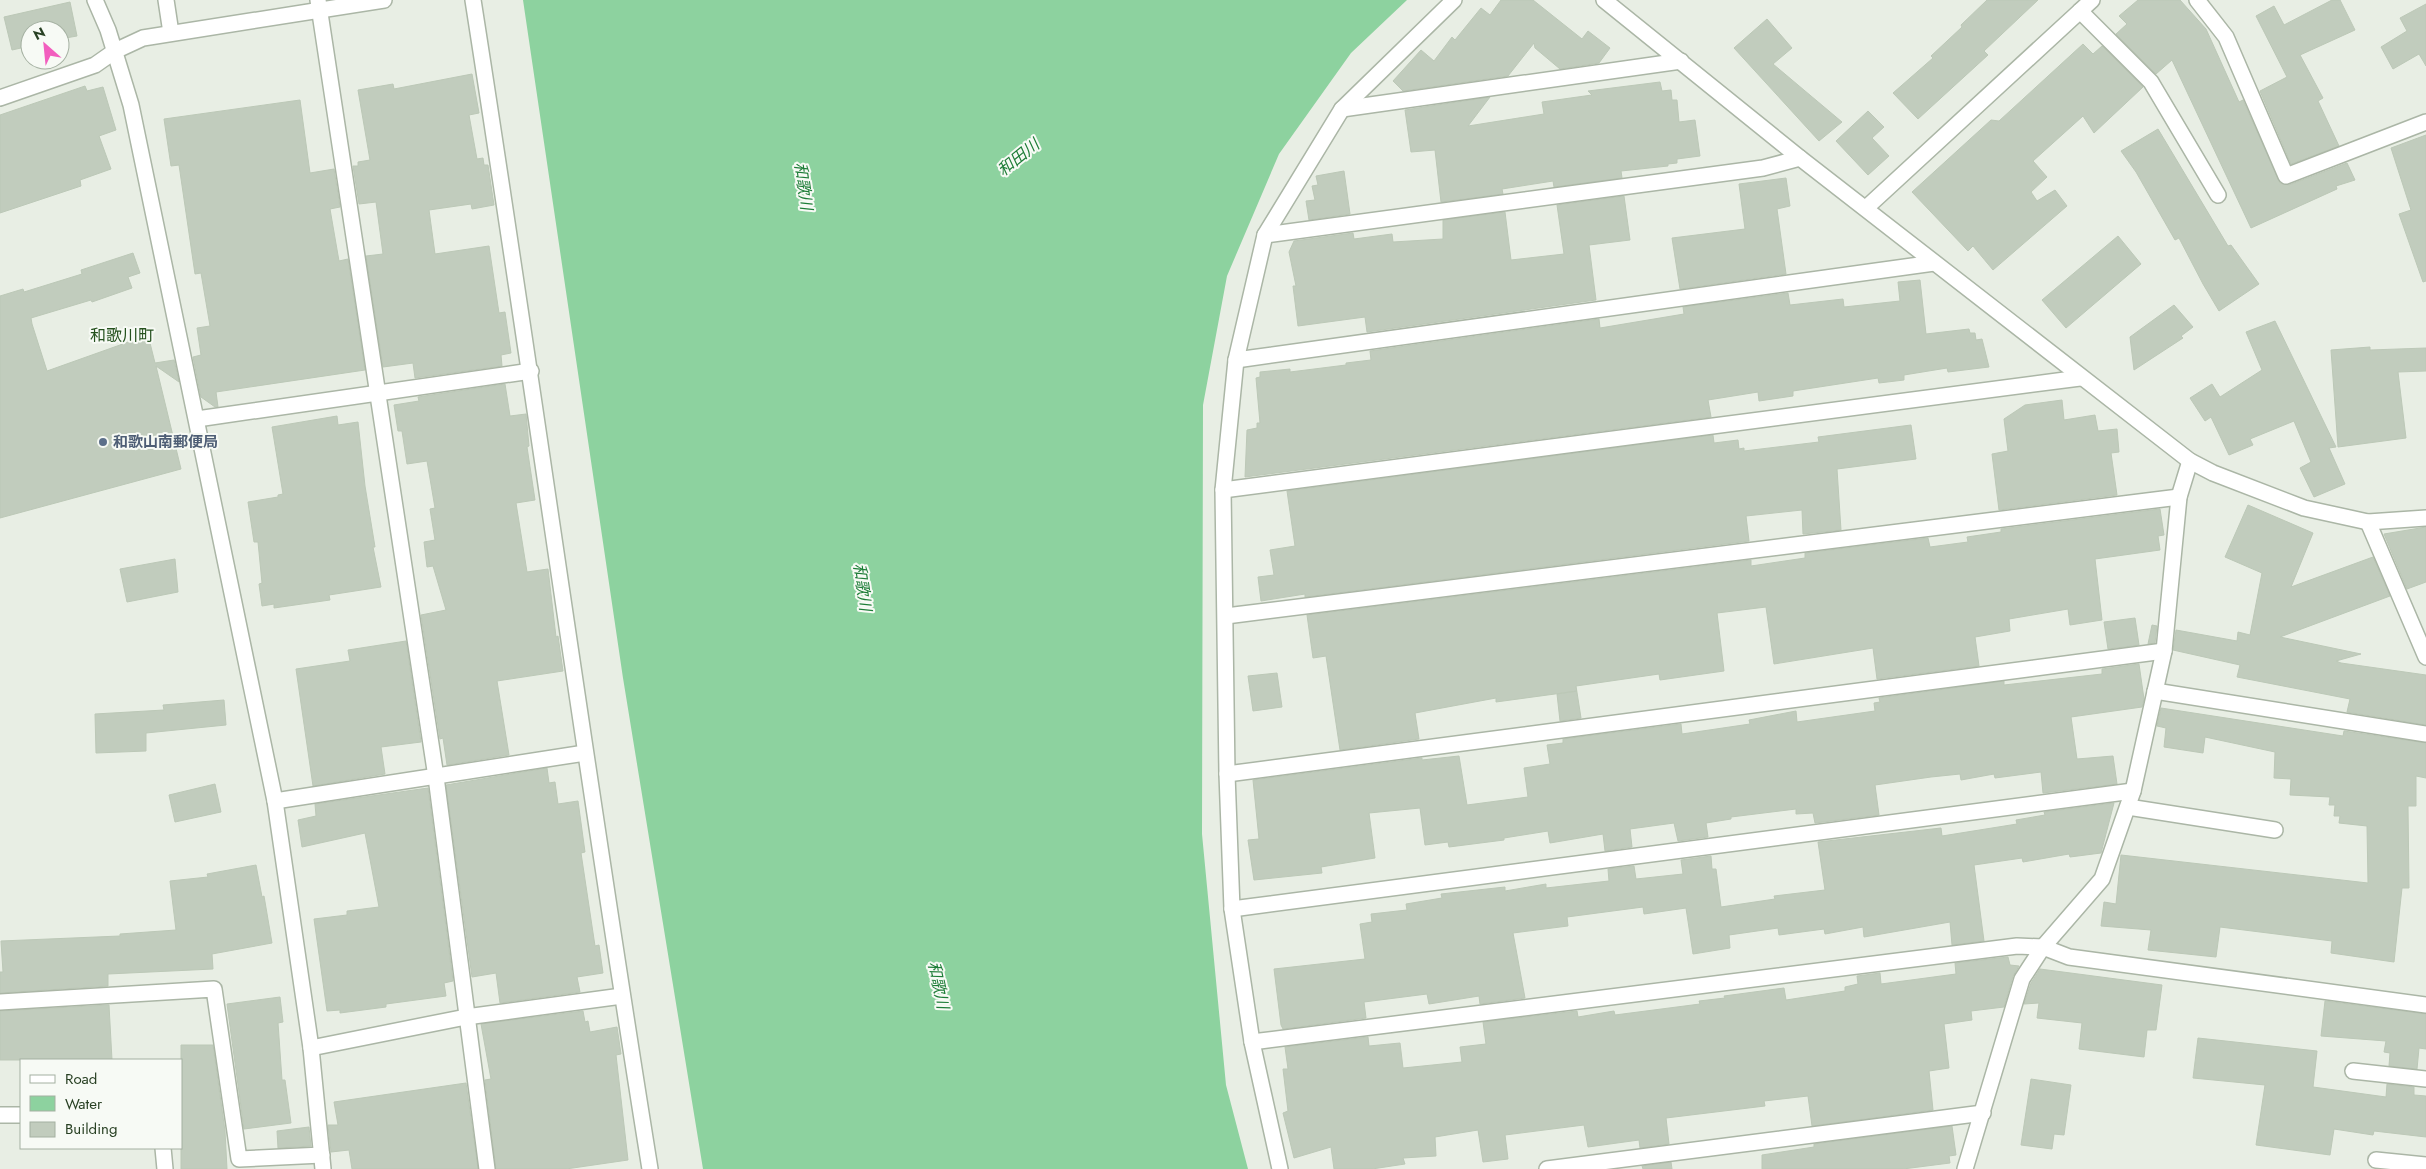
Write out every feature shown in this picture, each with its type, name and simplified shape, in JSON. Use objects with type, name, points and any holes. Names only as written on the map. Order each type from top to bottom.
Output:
[{"type":"street","points":[[0,1002],[214,989],[239,1159],[322,1162],[311,1048],[275,801],[131,105],[115,51],[95,0]]},
{"type":"street","points":[[166,0],[171,33]]},
{"type":"street","points":[[0,98],[95,65],[115,51],[143,38],[319,5],[384,0]]},
{"type":"street","points":[[473,0],[531,371],[585,753],[650,1169]]},
{"type":"street","points":[[1280,1169],[1252,1042],[1232,909],[1227,774],[1223,490],[1236,360],[1265,235],[1342,109],[1454,0]]},
{"type":"street","points":[[1604,0],[1800,158],[2080,378],[2190,461],[2213,473],[2304,508],[2368,522],[2426,518]]},
{"type":"street","points":[[1866,208],[2092,0]]},
{"type":"street","points":[[2196,0],[2226,37],[2286,176],[2426,122]]},
{"type":"street","points":[[319,5],[436,778],[466,1017],[488,1169]]},
{"type":"street","points":[[2080,11],[2151,82],[2218,195]]},
{"type":"street","points":[[1342,109],[1681,61]]},
{"type":"street","points":[[1265,235],[1763,168],[1800,158]]},
{"type":"street","points":[[1236,360],[1934,263]]},
{"type":"street","points":[[197,419],[531,371]]},
{"type":"street","points":[[1223,490],[2080,378]]},
{"type":"street","points":[[1965,1169],[2022,979],[2043,947],[2102,879],[2128,807],[2164,651],[2180,497],[2190,461]]},
{"type":"street","points":[[1226,616],[2180,497]]},
{"type":"street","points":[[2368,522],[2426,656]]},
{"type":"street","points":[[1227,774],[2164,651]]},
{"type":"street","points":[[2155,691],[2426,734]]},
{"type":"street","points":[[275,801],[436,778],[585,753]]},
{"type":"street","points":[[1232,909],[2133,791]]},
{"type":"street","points":[[2128,807],[2274,830]]},
{"type":"street","points":[[1252,1042],[2017,946],[2043,947],[2069,956],[2426,1005]]},
{"type":"street","points":[[311,1048],[466,1017],[622,996]]},
{"type":"street","points":[[2353,1071],[2426,1080]]},
{"type":"street","points":[[1547,1169],[1983,1113]]},
{"type":"street","points":[[0,1115],[20,1115]]},
{"type":"street","points":[[163,1149],[165,1169]]},
{"type":"street","points":[[2376,1160],[2426,1165]]},
{"type":"water","points":[[523,0],[1407,0],[1351,53],[1279,154],[1227,276],[1203,405],[1202,834],[1226,1085],[1248,1169],[703,1169],[623,678]]},
{"type":"building","points":[[1501,0],[1533,0],[1582,39],[1588,31],[1610,48],[1599,63],[1560,69],[1535,48],[1534,43],[1508,76],[1403,91],[1393,81],[1421,50],[1434,61],[1452,37],[1455,40],[1481,8],[1490,15]]},
{"type":"building","points":[[1987,0],[2038,0],[1984,51],[1988,55],[1918,119],[1893,93],[1933,58],[1931,56]]},
{"type":"building","points":[[2138,0],[2180,0],[2206,29],[2239,102],[2243,100],[2280,183],[2289,185],[2347,163],[2355,180],[2336,186],[2337,189],[2251,228],[2172,60],[2156,74],[2116,34],[2127,24],[2119,16]]},
{"type":"building","points":[[2332,0],[2340,0],[2355,30],[2300,55],[2323,98],[2318,101],[2339,146],[2291,164],[2260,91],[2287,77],[2256,16],[2274,6],[2284,25]]},
{"type":"building","points":[[70,2],[77,36],[70,37],[70,20],[20,20],[20,48],[12,50],[4,17]]},
{"type":"building","points":[[2426,4],[2426,66],[2419,54],[2393,69],[2381,47],[2407,31],[2400,18]]},
{"type":"building","points":[[1767,19],[1792,48],[1773,64],[1842,122],[1819,141],[1734,48]]},
{"type":"building","points":[[2083,44],[2093,54],[2102,46],[2143,87],[2094,133],[2083,116],[2033,161],[2047,177],[2031,192],[2037,201],[2055,190],[2067,206],[1993,270],[1973,246],[1968,251],[1912,192],[1991,120],[1999,121]]},
{"type":"building","points":[[472,74],[479,113],[469,115],[477,159],[483,158],[484,165],[488,165],[494,205],[472,209],[471,204],[429,210],[435,254],[489,246],[499,313],[505,312],[511,353],[501,355],[502,366],[415,378],[413,363],[383,367],[366,256],[383,254],[376,202],[359,204],[353,166],[358,166],[358,162],[370,160],[358,90],[393,84],[394,89]]},
{"type":"building","points":[[1660,82],[1662,91],[1671,90],[1672,100],[1677,100],[1679,122],[1695,120],[1700,156],[1677,159],[1677,163],[1668,164],[1668,166],[1621,171],[1622,178],[1554,187],[1553,181],[1502,189],[1503,194],[1441,202],[1435,150],[1411,152],[1405,110],[1490,97],[1468,126],[1544,114],[1542,102],[1592,95],[1588,91]]},
{"type":"building","points":[[85,86],[87,91],[103,87],[116,130],[99,136],[111,169],[80,180],[81,186],[0,213],[0,115]]},
{"type":"building","points":[[300,100],[310,173],[334,169],[340,207],[330,209],[339,261],[348,259],[365,370],[216,392],[218,407],[215,407],[201,397],[193,357],[201,355],[197,328],[210,326],[201,273],[195,274],[179,165],[171,166],[164,119]]},
{"type":"building","points":[[1868,111],[1884,127],[1872,138],[1889,156],[1868,175],[1836,141]]},
{"type":"building","points":[[2158,129],[2228,246],[2231,245],[2259,284],[2219,311],[2179,238],[2175,240],[2136,172],[2121,151]]},
{"type":"building","points":[[2426,135],[2426,281],[2423,282],[2399,214],[2411,210],[2391,148]]},
{"type":"building","points":[[1344,171],[1350,214],[1309,220],[1306,201],[1315,200],[1312,186],[1318,185],[1316,176]]},
{"type":"building","points":[[1786,178],[1790,206],[1777,209],[1786,274],[1680,289],[1672,238],[1745,229],[1739,184]]},
{"type":"building","points":[[1624,196],[1630,240],[1589,245],[1596,300],[1367,332],[1365,317],[1298,326],[1293,286],[1296,286],[1289,252],[1294,241],[1353,233],[1354,239],[1392,234],[1393,242],[1443,239],[1443,220],[1505,212],[1511,260],[1564,254],[1557,205]]},
{"type":"building","points":[[2118,236],[2141,264],[2066,328],[2042,300]]},
{"type":"building","points":[[133,253],[140,273],[128,277],[132,288],[92,302],[91,300],[31,318],[32,324],[47,371],[148,335],[155,363],[174,360],[179,382],[156,366],[181,469],[0,518],[0,296],[23,289],[24,292],[82,274],[81,270]]},
{"type":"building","points":[[1920,280],[1926,334],[1969,329],[1970,333],[1975,333],[1976,340],[1982,339],[1989,367],[1948,372],[1947,368],[1904,375],[1904,380],[1879,383],[1878,378],[1793,391],[1793,396],[1759,401],[1758,392],[1708,400],[1711,417],[1245,477],[1247,430],[1257,428],[1257,423],[1260,423],[1256,378],[1260,377],[1260,372],[1290,369],[1290,372],[1346,365],[1346,363],[1371,360],[1370,351],[1599,319],[1600,328],[1684,314],[1683,307],[1788,293],[1790,305],[1843,299],[1844,307],[1900,301],[1898,282]]},
{"type":"building","points":[[2174,305],[2193,327],[2181,336],[2183,338],[2134,370],[2130,337]]},
{"type":"building","points":[[2275,321],[2336,447],[2329,448],[2345,484],[2314,497],[2300,468],[2311,462],[2294,421],[2250,439],[2253,445],[2229,455],[2211,417],[2205,421],[2190,398],[2212,384],[2220,397],[2262,370],[2246,332]]},
{"type":"building","points":[[2370,347],[2370,350],[2426,348],[2426,371],[2398,372],[2406,438],[2338,447],[2331,350]]},
{"type":"building","points":[[505,384],[510,416],[526,414],[529,446],[527,447],[535,500],[516,503],[527,572],[548,569],[556,637],[558,636],[563,671],[497,681],[509,755],[447,765],[443,738],[440,739],[421,615],[446,610],[433,566],[427,567],[424,542],[435,540],[430,509],[435,508],[427,461],[407,464],[402,431],[398,431],[394,405],[419,401],[418,397]]},
{"type":"building","points":[[2062,400],[2064,420],[2095,415],[2098,431],[2117,429],[2119,452],[2111,453],[2117,495],[1999,510],[1992,454],[2008,451],[2004,419],[2025,405]]},
{"type":"building","points":[[337,416],[338,425],[358,422],[365,486],[375,547],[373,547],[381,587],[329,595],[330,600],[274,608],[274,604],[262,606],[259,584],[262,583],[258,542],[254,542],[248,502],[278,497],[278,495],[283,494],[272,427]]},
{"type":"building","points":[[1911,425],[1916,459],[1837,469],[1841,530],[1803,534],[1802,510],[1746,516],[1749,541],[1305,597],[1305,594],[1261,601],[1258,577],[1274,575],[1270,550],[1295,546],[1287,491],[1713,435],[1714,443],[1738,440],[1739,449],[1744,448],[1744,451],[1819,442],[1818,437]]},
{"type":"building","points":[[2248,505],[2313,533],[2291,587],[2373,557],[2390,596],[2280,637],[2361,654],[2336,661],[2341,663],[2426,675],[2426,725],[2347,712],[2350,699],[2237,677],[2240,665],[2173,650],[2176,630],[2237,641],[2238,632],[2250,635],[2262,573],[2225,557]]},
{"type":"building","points":[[2160,509],[2164,535],[2158,536],[2160,550],[2095,559],[2102,620],[2070,625],[2068,609],[2009,619],[2010,631],[1975,637],[1979,666],[1877,679],[1873,648],[1774,664],[1766,607],[1717,613],[1724,671],[1660,680],[1659,674],[1576,686],[1577,691],[1496,702],[1496,698],[1415,713],[1419,739],[1340,750],[1326,656],[1313,658],[1307,615],[1751,560],[1751,566],[1805,558],[1805,553],[1928,538],[1930,547],[1968,542],[1967,537],[2001,532],[2001,529]]},
{"type":"building","points":[[2426,527],[2426,582],[2407,589],[2384,534]]},
{"type":"building","points":[[175,559],[178,592],[127,602],[120,569]]},
{"type":"building","points":[[2135,618],[2139,645],[2108,649],[2104,622]]},
{"type":"building","points":[[2152,625],[2157,626],[2155,643],[2148,644]]},
{"type":"building","points":[[406,641],[421,742],[381,747],[385,774],[313,786],[296,669],[350,661],[348,650]]},
{"type":"building","points":[[2139,664],[2144,699],[2142,707],[2071,717],[2077,759],[2113,756],[2117,784],[2043,793],[2041,772],[1995,778],[1994,774],[1961,780],[1960,774],[1931,777],[1875,785],[1879,815],[1815,823],[1813,813],[1796,814],[1796,809],[1731,817],[1731,819],[1706,823],[1708,837],[1678,841],[1674,823],[1630,829],[1632,847],[1605,851],[1603,834],[1550,843],[1548,831],[1504,838],[1504,840],[1449,847],[1448,842],[1425,845],[1420,808],[1369,813],[1375,858],[1321,867],[1322,873],[1254,880],[1248,840],[1259,839],[1253,780],[1422,758],[1422,760],[1459,756],[1467,805],[1528,797],[1524,768],[1550,764],[1547,745],[1563,743],[1563,739],[1681,724],[1682,734],[1750,724],[1749,720],[1796,711],[1797,722],[1875,711],[1874,703],[1880,702],[1879,698],[2004,681],[2004,685],[2102,674],[2102,669]]},
{"type":"building","points":[[1277,673],[1282,707],[1253,711],[1248,676]]},
{"type":"building","points":[[1577,691],[1581,718],[1560,721],[1557,694]]},
{"type":"building","points":[[224,700],[226,725],[146,733],[146,751],[96,753],[95,714],[164,710],[163,705]]},
{"type":"building","points":[[2161,708],[2343,736],[2344,731],[2426,743],[2426,778],[2416,776],[2416,806],[2408,806],[2409,888],[2402,888],[2394,962],[2331,953],[2332,941],[2220,927],[2216,957],[2148,950],[2151,930],[2101,926],[2104,902],[2116,904],[2121,855],[2368,883],[2367,826],[2339,823],[2340,816],[2334,816],[2335,805],[2329,805],[2330,797],[2290,795],[2291,779],[2274,778],[2275,752],[2205,737],[2203,753],[2164,747],[2166,728],[2157,726]]},
{"type":"building","points":[[547,768],[549,783],[555,782],[558,804],[578,801],[585,852],[581,853],[595,946],[599,945],[603,973],[577,977],[580,992],[500,1003],[496,973],[472,977],[446,785]]},
{"type":"building","points":[[215,784],[221,812],[175,822],[169,795]]},
{"type":"building","points":[[428,788],[453,981],[444,983],[446,996],[386,1004],[386,1007],[340,1013],[340,1010],[327,1011],[314,919],[347,915],[347,911],[379,907],[365,833],[302,847],[298,820],[316,816],[315,804]]},
{"type":"building","points":[[2114,803],[2101,853],[2070,857],[2069,854],[2023,862],[2022,858],[1974,865],[1984,941],[1952,945],[1950,922],[1864,937],[1863,927],[1825,934],[1824,929],[1779,935],[1778,928],[1729,935],[1730,948],[1693,954],[1686,908],[1644,914],[1643,907],[1567,917],[1568,926],[1513,933],[1525,998],[1480,1004],[1479,996],[1429,1004],[1427,994],[1364,1002],[1366,1018],[1283,1029],[1281,1025],[1274,969],[1365,959],[1360,924],[1372,922],[1371,914],[1407,910],[1406,904],[1442,898],[1441,894],[1505,887],[1505,891],[1546,884],[1546,888],[1609,881],[1608,869],[1634,866],[1636,879],[1683,874],[1681,860],[1711,856],[1712,869],[1716,869],[1721,907],[1775,899],[1774,896],[1825,890],[1818,842],[1941,828],[1942,836],[2017,824],[2016,820],[2045,815],[2044,812]]},
{"type":"building","points":[[256,865],[262,897],[264,896],[272,943],[212,954],[213,969],[108,974],[108,986],[0,993],[0,972],[3,972],[1,941],[120,936],[120,934],[176,930],[170,881],[208,877],[207,874]]},
{"type":"building","points":[[2008,957],[2010,965],[2019,966],[2013,976],[2004,1007],[1971,1011],[1972,1020],[1944,1024],[1949,1068],[1929,1071],[1933,1110],[1812,1126],[1808,1096],[1764,1101],[1765,1106],[1666,1118],[1669,1144],[1640,1148],[1639,1140],[1588,1147],[1584,1125],[1505,1135],[1508,1159],[1483,1162],[1478,1130],[1435,1137],[1436,1156],[1403,1158],[1405,1164],[1372,1169],[1334,1169],[1331,1147],[1294,1158],[1283,1113],[1288,1111],[1283,1069],[1288,1069],[1285,1047],[1368,1037],[1369,1046],[1400,1043],[1403,1068],[1462,1062],[1460,1047],[1486,1044],[1483,1022],[1577,1011],[1578,1017],[1614,1011],[1615,1015],[1700,1004],[1699,1001],[1725,998],[1724,996],[1784,988],[1786,1000],[1845,991],[1845,987],[1858,984],[1857,976],[1880,973],[1881,984],[1956,974],[1955,963]]},
{"type":"building","points":[[2040,969],[2162,985],[2156,1030],[2147,1030],[2144,1057],[2079,1049],[2082,1023],[2037,1018],[2039,1003],[2024,1004],[2031,983]]},
{"type":"building","points":[[280,997],[283,1022],[278,1023],[282,1080],[285,1080],[291,1123],[244,1129],[227,1004]]},
{"type":"building","points":[[2325,1001],[2426,1014],[2426,1049],[2419,1048],[2417,1069],[2389,1066],[2390,1053],[2384,1052],[2386,1041],[2321,1036]]},
{"type":"building","points":[[109,1005],[112,1059],[0,1060],[0,1011]]},
{"type":"building","points":[[583,1011],[585,1022],[588,1021],[590,1032],[617,1027],[621,1054],[616,1055],[628,1160],[566,1169],[496,1169],[485,1080],[491,1079],[481,1024]]},
{"type":"building","points":[[2198,1038],[2317,1051],[2313,1087],[2386,1097],[2387,1084],[2414,1087],[2414,1095],[2426,1096],[2426,1137],[2374,1131],[2373,1135],[2334,1129],[2330,1155],[2256,1145],[2265,1085],[2193,1078]]},
{"type":"building","points":[[181,1045],[213,1045],[225,1131],[227,1169],[181,1169]]},
{"type":"building","points":[[2031,1079],[2071,1085],[2064,1135],[2054,1134],[2052,1149],[2021,1145]]},
{"type":"building","points":[[466,1083],[478,1169],[352,1169],[349,1150],[331,1152],[328,1125],[338,1125],[334,1102]]},
{"type":"building","points":[[1952,1126],[1956,1155],[1949,1156],[1950,1163],[1903,1169],[1762,1169],[1762,1155],[1814,1147],[1814,1144]]},
{"type":"building","points":[[309,1127],[311,1146],[278,1148],[277,1131]]},
{"type":"building","points":[[1671,1162],[1672,1169],[1643,1169],[1642,1166]]},
{"type":"place","name":"和歌山南郵便局","points":[[103,442]]},
{"type":"district","name":"和歌川町","points":[[122,335]]},
{"type":"water label","name":"和田川","points":[[1018,157]]},
{"type":"water label","name":"和歌川","points":[[804,186]]},
{"type":"water label","name":"和歌川","points":[[863,587]]},
{"type":"water label","name":"和歌川","points":[[939,985]]}]
